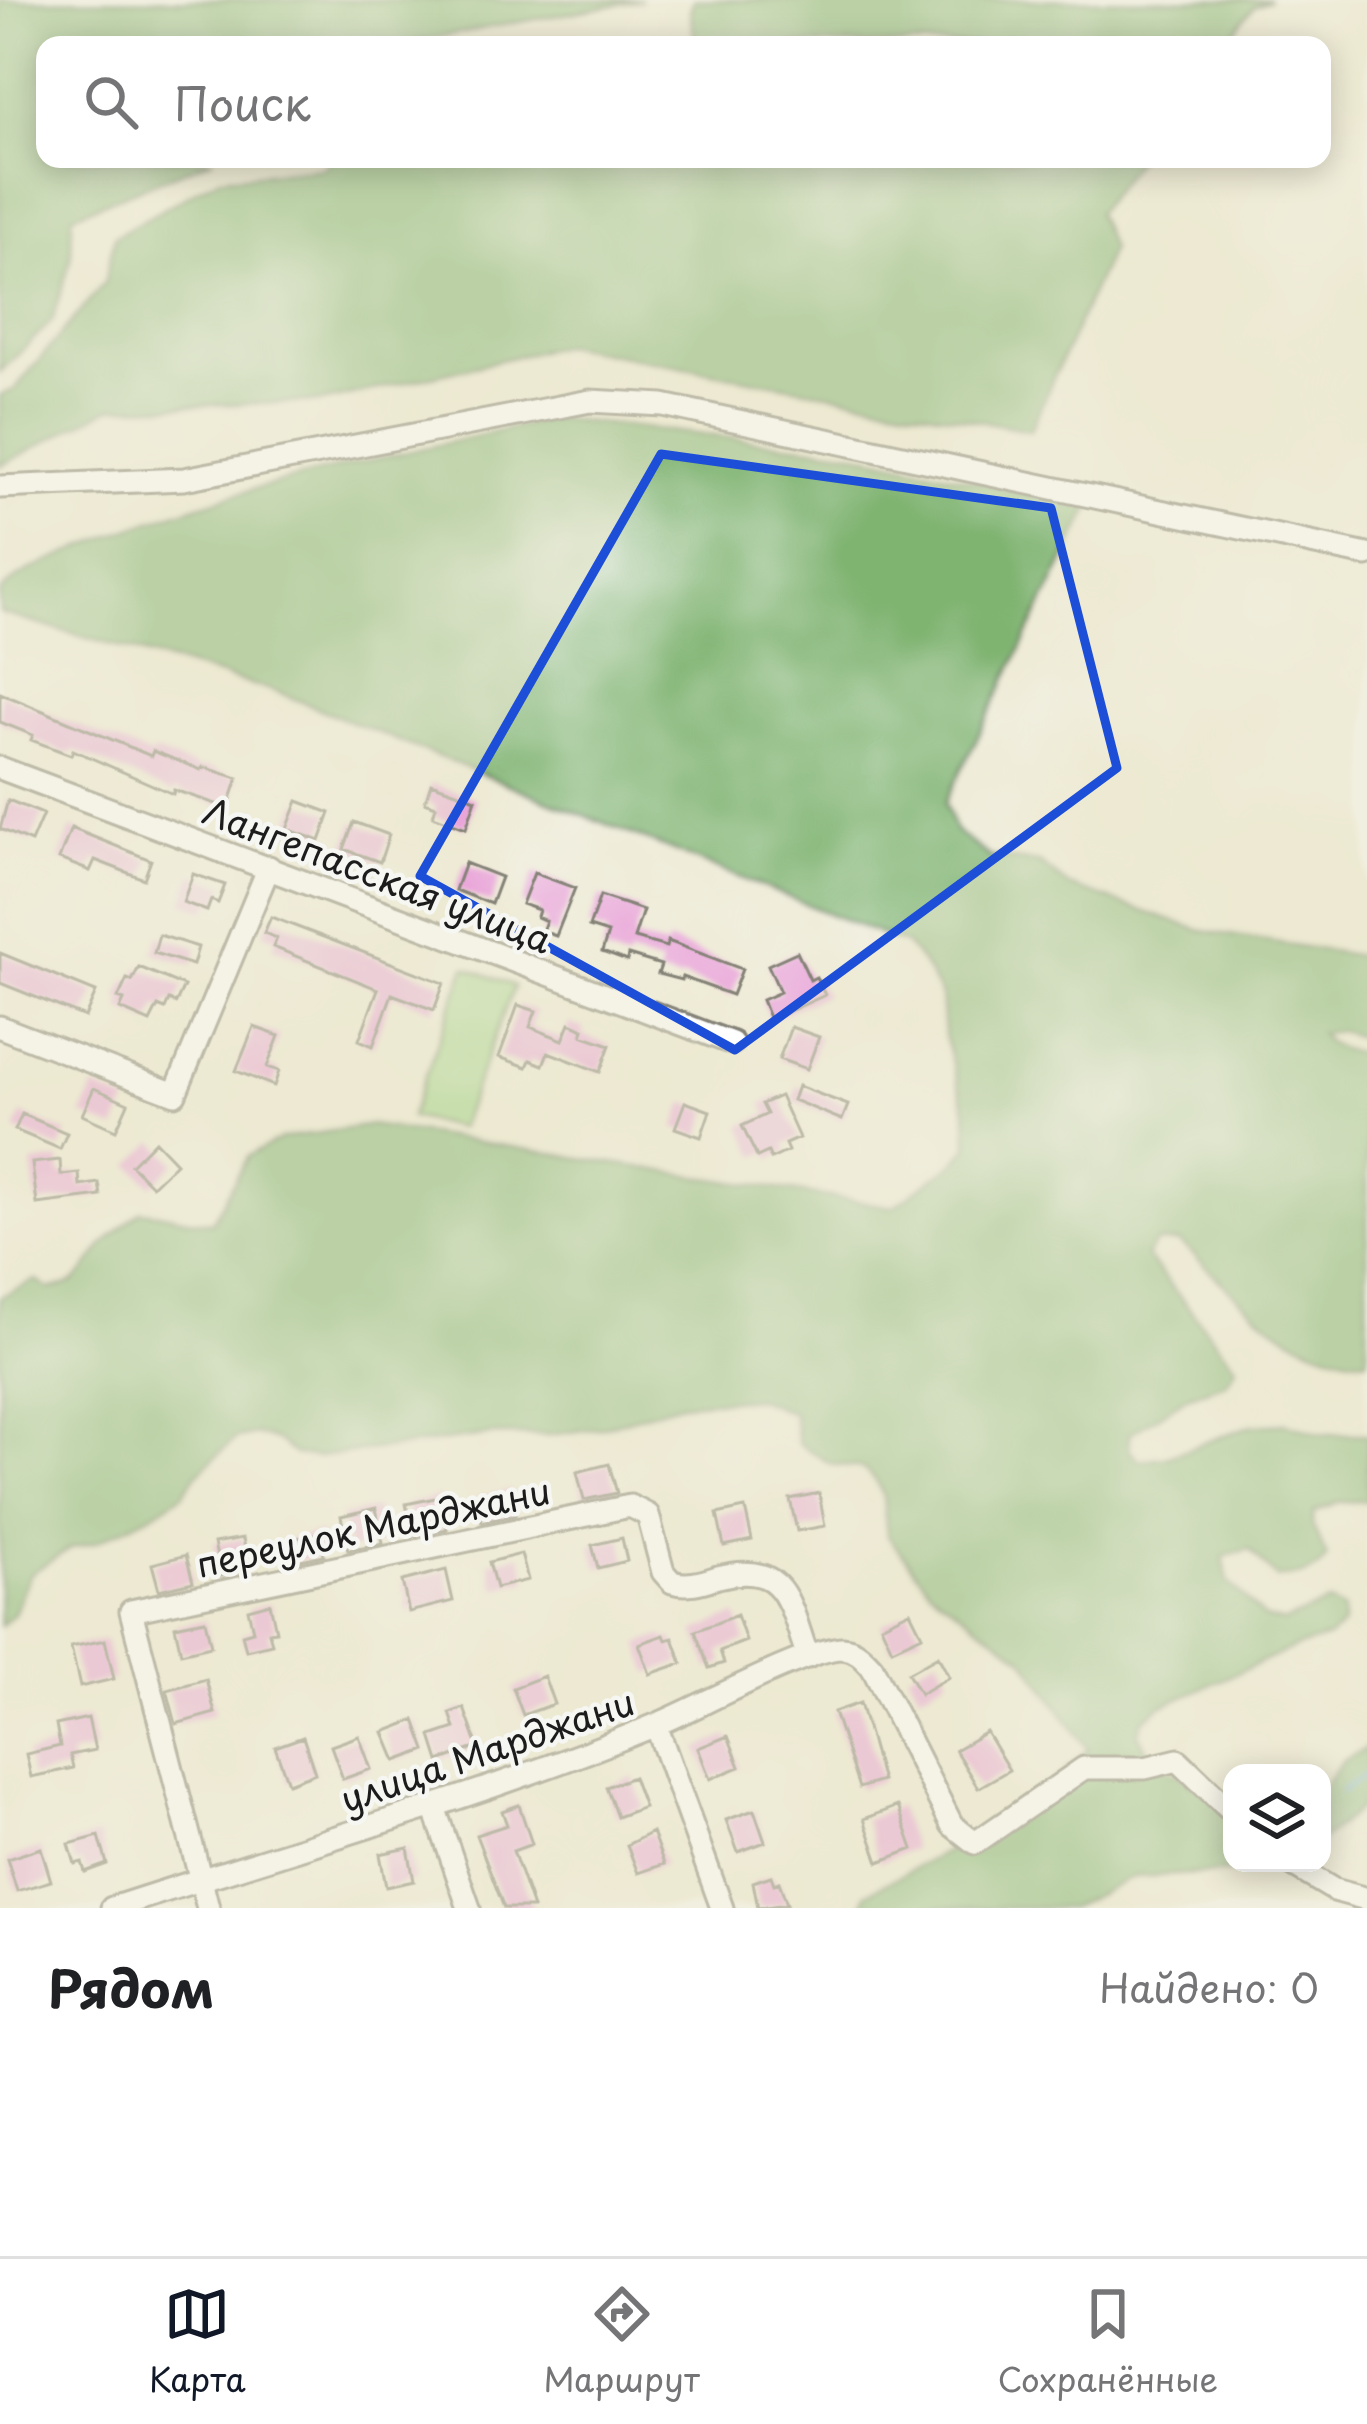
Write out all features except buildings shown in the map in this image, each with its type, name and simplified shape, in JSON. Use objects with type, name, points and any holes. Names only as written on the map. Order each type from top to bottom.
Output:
[{"type":"street","points":[[0,488],[184,479],[590,401],[663,405],[1367,555]]},
{"type":"street","name":"Лангепасская улица","points":[[0,768],[732,1043]]},
{"type":"street","points":[[0,1027],[175,1094],[269,867]]},
{"type":"street","name":"переулок Марджани","points":[[198,1880],[130,1610],[630,1506],[648,1515],[663,1571],[672,1582],[689,1585],[736,1572],[753,1572],[775,1581],[784,1592],[808,1657]]},
{"type":"street","name":"улица Марджани","points":[[112,1908],[434,1807],[656,1725],[808,1657],[842,1648],[862,1655],[872,1667],[952,1825],[975,1844],[1084,1768],[1145,1768],[1178,1760],[1223,1803]]},
{"type":"street","points":[[656,1725],[722,1908]]},
{"type":"street","points":[[434,1807],[469,1908]]},
{"type":"street","points":[[1304,1872],[1334,1890],[1367,1899]]},
{"type":"street","points":[[198,1880],[208,1908]]},
{"type":"highlighted area","points":[[661,454],[1051,508],[1117,768],[735,1050],[420,876]]},
{"type":"green space","points":[[0,0],[642,0],[444,36],[36,36],[36,168],[190,168],[72,215],[71,259],[52,321],[0,372]]},
{"type":"green space","points":[[693,0],[1270,0],[1254,6],[1231,36],[694,36]]},
{"type":"green space","points":[[323,168],[1130,168],[1096,213],[1111,249],[1030,430],[564,345],[322,402],[112,407],[0,466],[0,396],[15,389],[104,283],[115,236],[220,177]]},
{"type":"green space","points":[[554,418],[849,451],[1091,507],[945,803],[955,831],[990,857],[1039,863],[1069,886],[1199,930],[1367,957],[1367,1040],[1340,1031],[1320,1033],[1334,1046],[1367,1055],[1367,1360],[1337,1355],[1286,1334],[1180,1242],[1156,1242],[1146,1256],[1237,1366],[1226,1383],[1190,1395],[1129,1434],[1129,1449],[1139,1460],[1166,1457],[1252,1425],[1286,1423],[1323,1434],[1367,1434],[1367,1501],[1337,1502],[1314,1512],[1312,1525],[1327,1557],[1317,1568],[1277,1578],[1249,1549],[1223,1557],[1228,1582],[1265,1619],[1284,1622],[1329,1603],[1343,1610],[1343,1625],[1329,1638],[1294,1648],[1161,1706],[1143,1721],[1138,1734],[1154,1763],[1179,1774],[1223,1806],[1223,1872],[1234,1872],[1133,1877],[1070,1908],[862,1908],[866,1893],[1024,1811],[1088,1749],[1024,1658],[931,1590],[887,1535],[876,1480],[862,1468],[831,1464],[798,1443],[793,1413],[756,1398],[681,1403],[599,1428],[550,1435],[491,1435],[318,1457],[295,1455],[279,1442],[256,1434],[236,1438],[183,1494],[153,1514],[96,1542],[71,1548],[30,1574],[14,1614],[0,1626],[0,1297],[36,1280],[49,1289],[76,1280],[106,1242],[140,1211],[212,1222],[248,1156],[281,1139],[371,1125],[893,1207],[953,1164],[968,1147],[967,1113],[944,1036],[941,996],[905,944],[277,692],[0,613],[0,593],[47,563],[136,526],[313,474]]},
{"type":"green space","points":[[466,967],[514,986],[459,1128],[410,1117]]},
{"type":"green space","points":[[1367,1748],[1367,1802],[1331,1832],[1331,1776],[1343,1761]]},
{"type":"waterway","points":[[1342,1791],[1367,1774]]}]
